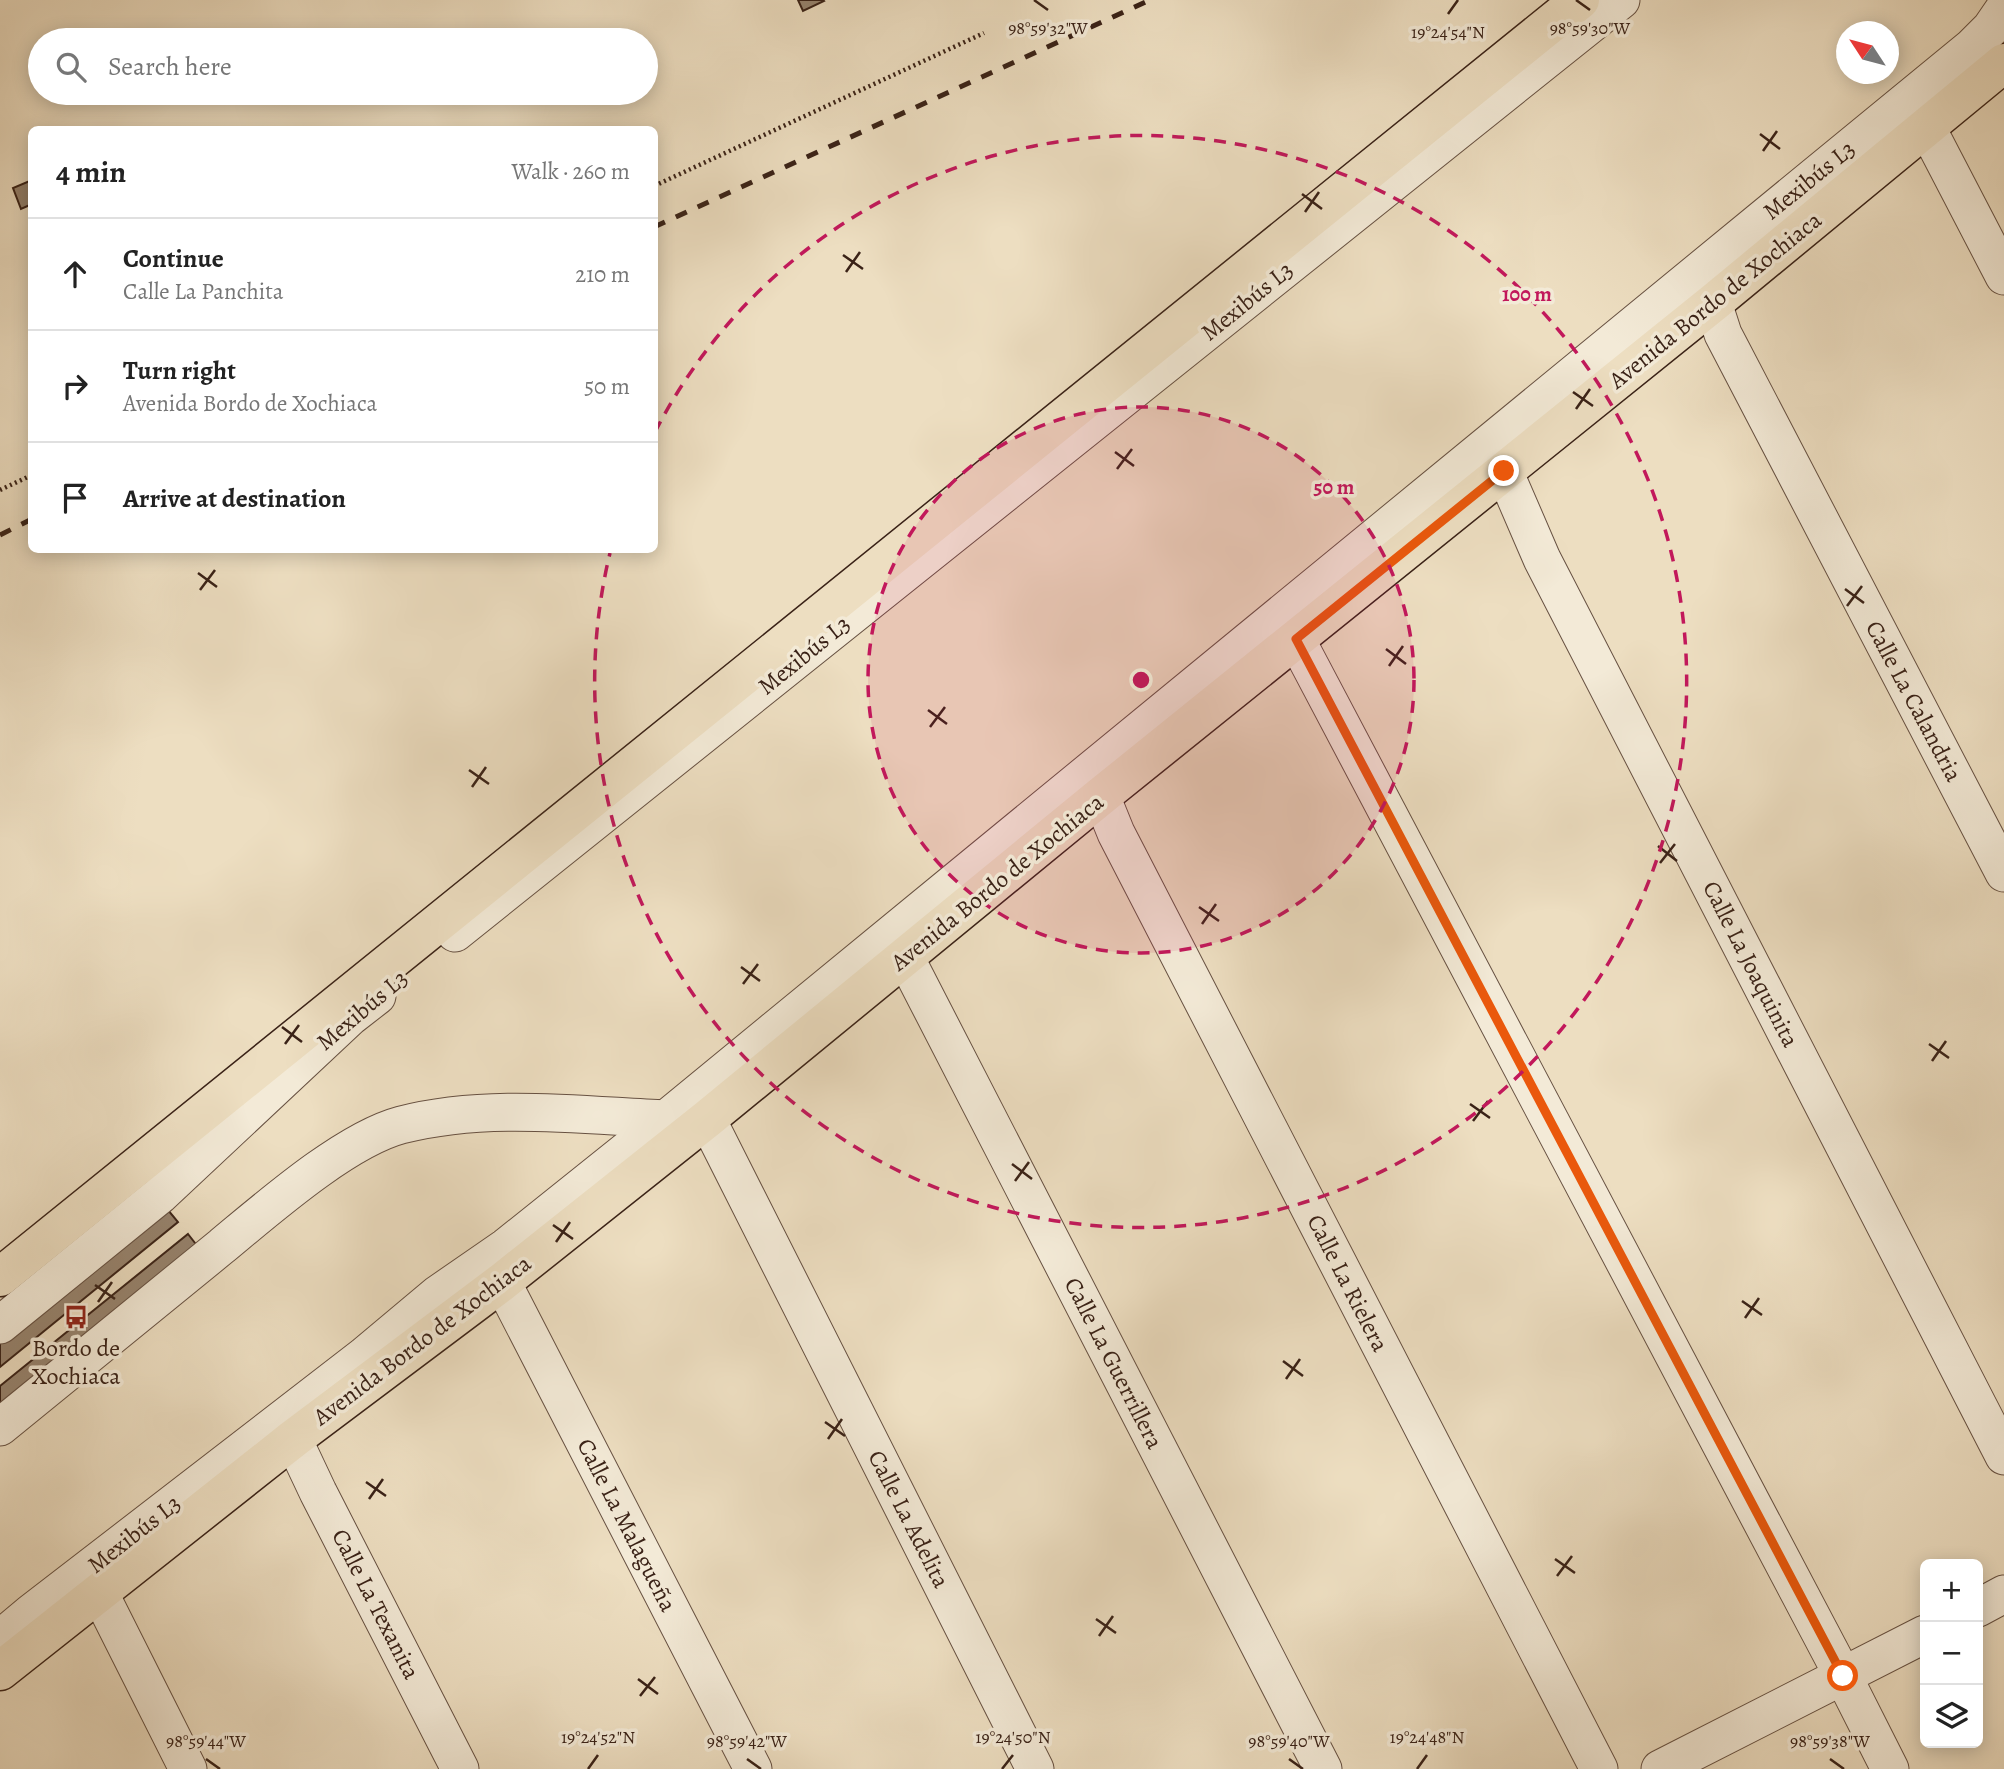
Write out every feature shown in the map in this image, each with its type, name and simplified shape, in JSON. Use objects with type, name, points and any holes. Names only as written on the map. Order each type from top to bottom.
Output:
[{"type":"main road","points":[[0,1277],[1580,0]]},
{"type":"main road","name":"Avenida Bordo de Xochiaca","points":[[0,1671],[293,1439],[502,1282],[707,1119],[1101,796],[1713,303],[1997,67]]},
{"type":"street","name":"Mexibús L3","points":[[0,1325],[160,1195],[350,1017],[1621,0]]},
{"type":"street","name":"Mexibús L3","points":[[0,1639],[364,1356],[438,1294],[506,1247],[666,1119],[1972,47],[1991,28],[2004,9]]},
{"type":"street","points":[[1926,126],[2004,275]]},
{"type":"street","name":"Calle La Calandria","points":[[1713,303],[1723,334],[2004,873]]},
{"type":"street","name":"Calle La Joaquinita","points":[[1504,471],[1542,559],[2004,1456]]},
{"type":"street","points":[[1296,639],[1890,1769]]},
{"type":"street","name":"Calle La Rielera","points":[[1101,796],[1122,845],[1599,1769]]},
{"type":"street","name":"Calle La Guerrillera","points":[[905,957],[1323,1769]]},
{"type":"street","points":[[0,1427],[283,1196],[339,1156],[388,1130],[429,1119],[526,1112],[666,1119]]},
{"type":"street","name":"Calle La Adelita","points":[[707,1119],[1035,1769]]},
{"type":"street","name":"Calle La Malagueña","points":[[502,1282],[753,1769]]},
{"type":"street","name":"Calle La Texanita","points":[[293,1439],[460,1769]]},
{"type":"street","points":[[99,1592],[188,1769]]},
{"type":"street","points":[[1983,1605],[2004,1594]]},
{"type":"street","points":[[1660,1769],[1920,1637]]},
{"type":"path","points":[[658,184],[984,33]]},
{"type":"path","points":[[0,490],[28,477]]},
{"type":"building","points":[[798,0],[823,0],[824,1],[803,11]]},
{"type":"building","points":[[28,182],[28,206],[21,209],[13,188]]},
{"type":"building","points":[[163,1204],[178,1222],[0,1367],[0,1337]]},
{"type":"building","points":[[188,1234],[202,1252],[0,1417],[0,1386]]},
{"type":"railway","points":[[658,225],[1150,0]]},
{"type":"railway","points":[[0,535],[28,521]]},
{"type":"place","name":"Bordo de Xochiaca","points":[[76,1317]]},
{"type":"route","points":[[1504,471],[1296,639],[1843,1676]]}]
